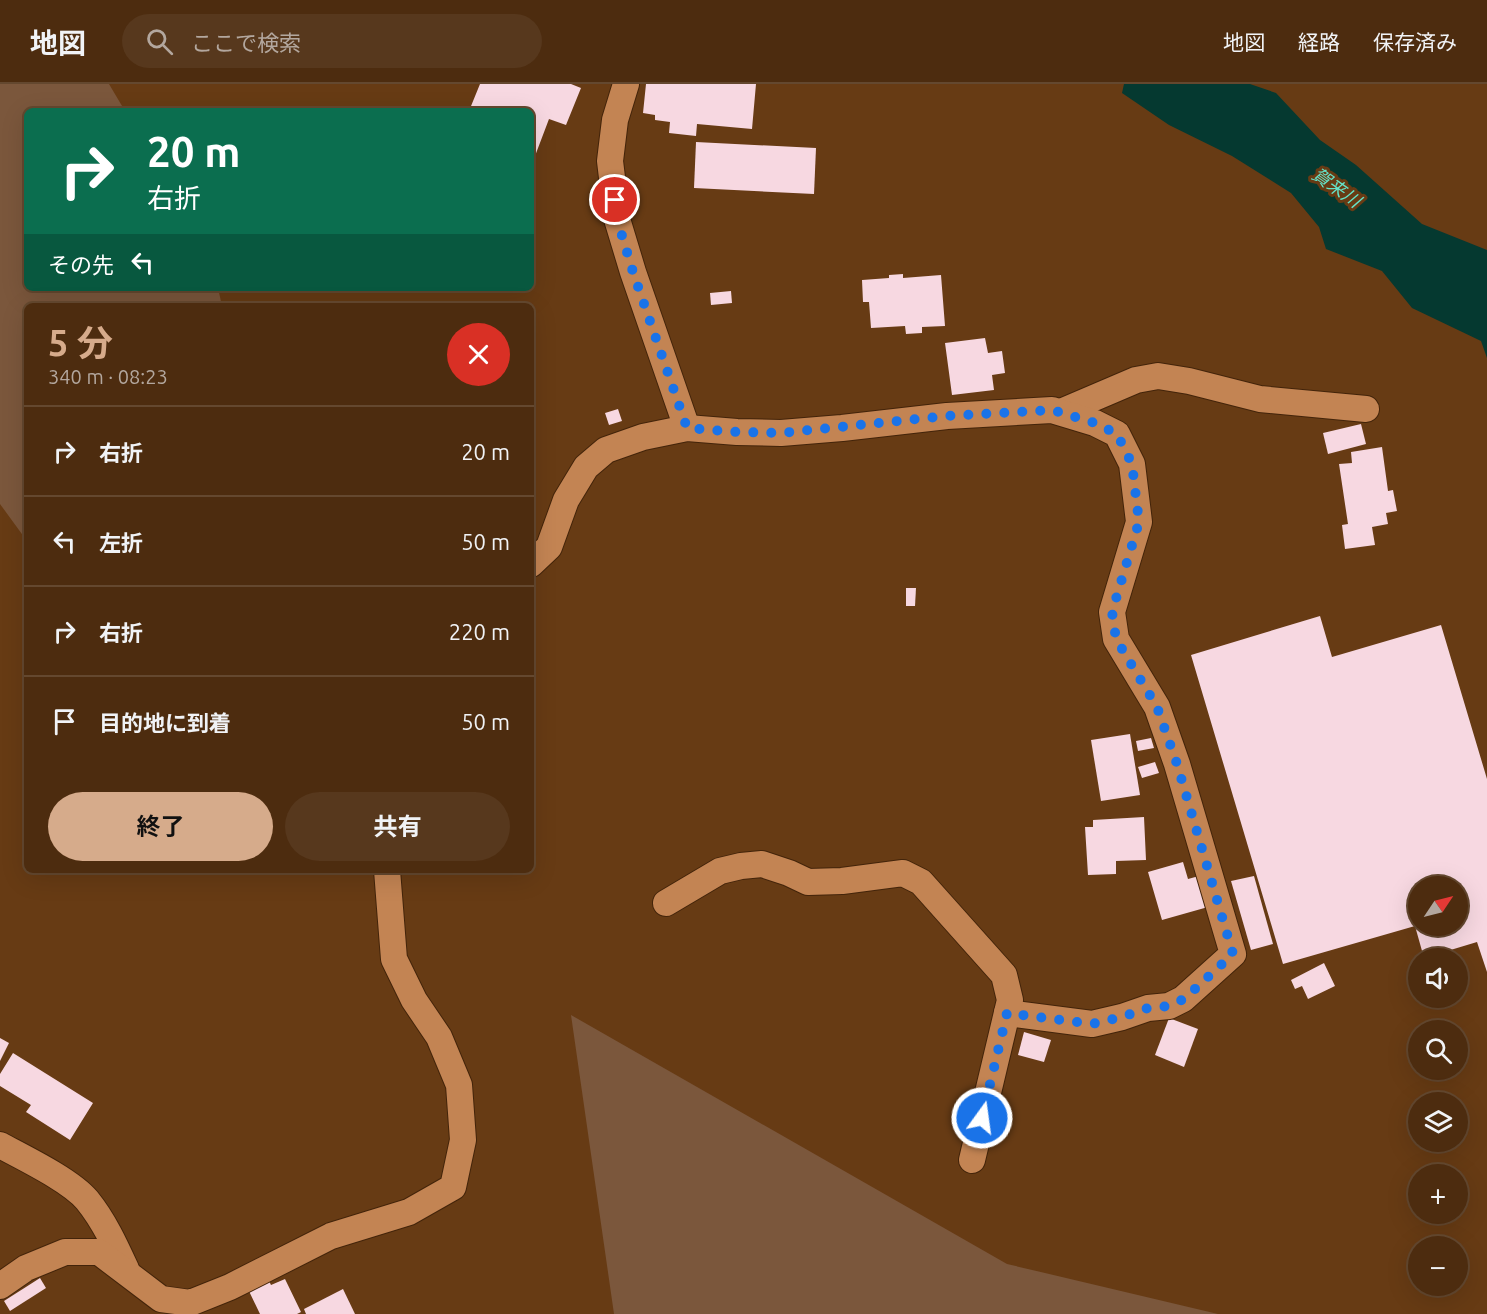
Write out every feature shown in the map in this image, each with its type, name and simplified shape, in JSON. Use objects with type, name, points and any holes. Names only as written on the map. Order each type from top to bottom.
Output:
[{"type":"street","points":[[626,84],[615,120],[610,161],[617,219],[687,428]]},
{"type":"street","points":[[1061,412],[1136,380],[1158,376],[1260,399],[1366,409]]},
{"type":"street","points":[[534,561],[549,547],[566,500],[586,467],[606,450],[643,437],[687,428],[781,433],[947,416],[1052,410],[1095,423],[1117,434],[1132,464],[1139,522],[1112,612],[1116,639],[1157,707],[1190,807],[1233,954],[1184,999],[1169,1006],[1148,1008],[1092,1024],[1007,1013]]},
{"type":"street","points":[[666,903],[720,871],[762,864],[808,882],[842,881],[903,873],[921,882],[1004,975],[1010,1000],[972,1160]]},
{"type":"street","points":[[0,1286],[26,1268],[65,1252],[99,1252],[161,1299],[190,1303],[230,1287],[331,1236],[409,1212],[453,1187],[463,1140],[459,1085],[439,1036],[414,1000],[394,959],[387,873]]},
{"type":"street","points":[[0,1145],[45,1170],[86,1198],[108,1230],[128,1272]]},
{"type":"shaded area","points":[[0,84],[109,84],[123,108],[24,108],[24,291],[219,291],[221,303],[24,303],[24,537],[0,504]]},
{"type":"shaded area","points":[[571,1015],[1007,1264],[1218,1314],[614,1314]]},
{"type":"water","name":"賀来川","points":[[1124,84],[1250,84],[1276,93],[1320,140],[1356,165],[1422,224],[1487,250],[1487,358],[1481,341],[1412,308],[1382,271],[1326,249],[1319,227],[1291,193],[1232,156],[1169,125],[1122,93]]},
{"type":"building","points":[[480,84],[571,84],[581,88],[566,125],[549,119],[535,156],[534,108],[470,108]]},
{"type":"building","points":[[646,84],[756,84],[752,129],[697,124],[696,136],[669,133],[670,122],[655,120],[655,115],[643,113]]},
{"type":"building","points":[[696,142],[816,148],[814,194],[694,188]]},
{"type":"building","points":[[903,274],[903,278],[941,275],[945,326],[922,327],[922,333],[906,334],[905,326],[871,328],[869,302],[863,302],[862,280],[889,278],[889,275]]},
{"type":"building","points":[[731,291],[732,303],[711,305],[710,293]]},
{"type":"building","points":[[985,338],[988,353],[1002,351],[1005,373],[992,375],[994,390],[952,395],[945,343]]},
{"type":"building","points":[[618,409],[622,421],[609,425],[605,413]]},
{"type":"building","points":[[1361,424],[1366,444],[1328,454],[1323,433]]},
{"type":"building","points":[[1382,447],[1388,491],[1393,490],[1397,511],[1386,513],[1388,524],[1372,527],[1375,545],[1345,549],[1342,525],[1348,524],[1339,464],[1352,463],[1351,452]]},
{"type":"building","points":[[906,588],[916,588],[915,606],[906,606]]},
{"type":"building","points":[[1320,616],[1332,657],[1441,625],[1487,779],[1487,972],[1477,942],[1457,948],[1421,948],[1418,936],[1468,936],[1468,876],[1408,876],[1408,928],[1283,964],[1191,655]]},
{"type":"building","points":[[1130,734],[1140,795],[1101,801],[1091,740]]},
{"type":"building","points":[[1151,738],[1154,748],[1138,751],[1136,741]]},
{"type":"building","points":[[1155,762],[1159,773],[1142,778],[1138,767]]},
{"type":"building","points":[[1144,817],[1146,860],[1116,861],[1116,874],[1088,875],[1085,827],[1093,827],[1093,820]]},
{"type":"building","points":[[1183,862],[1188,879],[1199,876],[1208,907],[1162,920],[1148,872]]},
{"type":"building","points":[[1254,876],[1273,944],[1251,950],[1231,881]]},
{"type":"building","points":[[1324,963],[1335,986],[1308,999],[1302,986],[1295,989],[1291,980]]},
{"type":"building","points":[[1169,1018],[1198,1029],[1184,1067],[1155,1055]]},
{"type":"building","points":[[1024,1032],[1051,1040],[1044,1062],[1018,1055]]},
{"type":"building","points":[[0,1038],[9,1043],[0,1061]]},
{"type":"building","points":[[13,1053],[93,1103],[70,1140],[26,1112],[31,1105],[0,1086],[0,1074]]},
{"type":"building","points":[[267,1277],[271,1285],[285,1279],[301,1312],[297,1314],[260,1314],[247,1287]]},
{"type":"building","points":[[40,1278],[46,1288],[10,1311],[4,1301]]},
{"type":"building","points":[[343,1289],[355,1314],[306,1314],[304,1309]]},
{"type":"route","points":[[615,200],[617,219],[633,272],[687,428],[781,433],[947,416],[1052,410],[1095,423],[1117,434],[1132,464],[1139,522],[1112,612],[1116,639],[1157,707],[1177,764],[1233,954],[1184,999],[1169,1006],[1148,1008],[1092,1024],[1007,1013],[982,1118]]}]
